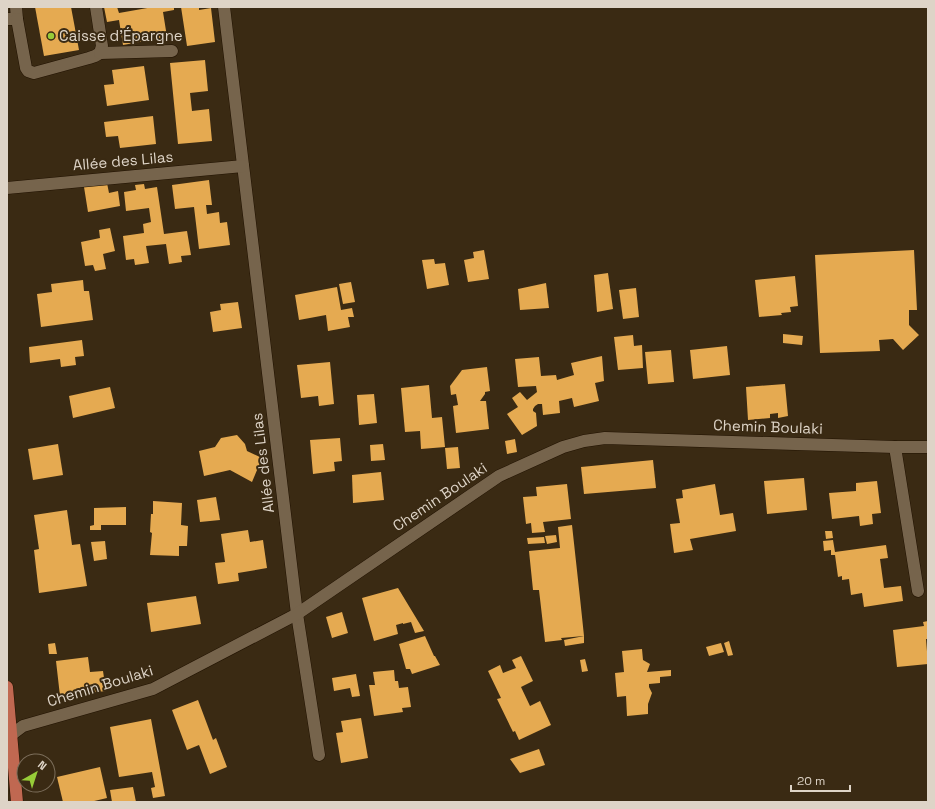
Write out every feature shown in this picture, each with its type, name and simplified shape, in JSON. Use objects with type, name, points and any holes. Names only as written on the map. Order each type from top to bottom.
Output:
[{"type":"main road","points":[[7,687],[9,736],[17,802]]},
{"type":"street","points":[[96,7],[102,46],[100,53]]},
{"type":"street","name":"Allée des Lilas","points":[[224,7],[297,614],[318,756]]},
{"type":"street","points":[[13,15],[26,68],[28,71],[34,73],[89,58],[100,53],[172,51]]},
{"type":"street","name":"Allée des Lilas","points":[[7,188],[243,166]]},
{"type":"street","name":"Chemin Boulaki","points":[[9,736],[23,726],[153,689],[297,614],[499,476],[563,446],[606,438],[928,447]]},
{"type":"street","points":[[895,447],[918,591]]},
{"type":"building","points":[[35,7],[71,7],[79,50],[44,56]]},
{"type":"building","points":[[104,7],[117,7],[119,13],[153,7],[174,7],[174,10],[163,12],[167,37],[123,45],[119,20],[107,22]]},
{"type":"building","points":[[181,7],[199,7],[199,10],[211,8],[215,42],[187,46]]},
{"type":"building","points":[[205,60],[208,91],[190,93],[192,111],[209,109],[212,141],[178,144],[170,63]]},
{"type":"building","points":[[144,66],[149,100],[107,106],[104,85],[114,84],[112,70]]},
{"type":"building","points":[[153,116],[156,144],[120,148],[118,136],[106,137],[104,122]]},
{"type":"building","points":[[209,180],[212,205],[206,205],[207,214],[219,212],[220,223],[227,222],[230,245],[199,249],[194,207],[175,209],[172,185]]},
{"type":"building","points":[[107,183],[109,193],[118,191],[120,206],[88,212],[84,187]]},
{"type":"building","points":[[144,184],[145,189],[157,187],[164,234],[187,231],[191,255],[181,256],[182,262],[169,264],[166,244],[146,246],[149,263],[135,265],[134,259],[126,260],[123,236],[144,233],[143,224],[151,222],[149,208],[126,211],[124,192],[136,190],[135,185]]},
{"type":"building","points":[[110,228],[115,251],[103,254],[106,269],[95,271],[93,265],[85,266],[81,242],[100,238],[99,230]]},
{"type":"building","points":[[484,250],[489,279],[468,282],[464,260],[474,258],[473,252]]},
{"type":"building","points":[[914,250],[917,310],[909,310],[909,325],[919,335],[903,350],[893,339],[879,340],[880,351],[820,353],[815,255]]},
{"type":"building","points":[[434,259],[435,264],[445,263],[449,285],[427,289],[422,260]]},
{"type":"building","points":[[608,273],[613,309],[597,312],[594,275]]},
{"type":"building","points":[[795,276],[798,306],[790,307],[791,312],[781,313],[782,315],[759,317],[755,280]]},
{"type":"building","points":[[83,280],[84,291],[89,291],[93,320],[41,327],[37,294],[52,292],[51,284]]},
{"type":"building","points":[[351,282],[355,302],[343,304],[339,284]]},
{"type":"building","points":[[546,283],[549,308],[520,310],[518,289]]},
{"type":"building","points":[[337,287],[341,310],[352,308],[354,317],[348,317],[350,327],[328,331],[326,315],[299,320],[295,295]]},
{"type":"building","points":[[636,288],[639,317],[623,319],[619,290]]},
{"type":"building","points":[[238,302],[242,328],[213,332],[210,312],[221,310],[220,304]]},
{"type":"building","points":[[783,334],[803,336],[802,345],[783,343]]},
{"type":"building","points":[[633,335],[634,346],[642,345],[643,368],[618,370],[614,337]]},
{"type":"building","points":[[82,340],[84,356],[75,357],[76,365],[61,367],[60,359],[30,363],[29,347]]},
{"type":"building","points":[[727,346],[730,375],[693,379],[690,350]]},
{"type":"building","points":[[671,350],[674,382],[648,384],[645,352]]},
{"type":"building","points":[[602,356],[604,381],[595,383],[599,401],[574,407],[572,398],[559,401],[560,413],[543,415],[542,404],[538,404],[533,409],[536,413],[537,426],[522,435],[507,414],[518,407],[512,398],[520,392],[527,400],[537,392],[536,386],[518,387],[515,359],[539,357],[541,376],[556,375],[557,380],[574,375],[571,363]]},
{"type":"building","points":[[330,362],[334,404],[319,406],[318,396],[301,398],[297,365]]},
{"type":"building","points":[[487,367],[490,391],[485,392],[480,401],[486,401],[489,429],[456,433],[453,406],[458,405],[456,394],[451,395],[450,386],[462,370]]},
{"type":"building","points":[[785,384],[788,416],[778,418],[778,413],[770,414],[770,418],[748,420],[746,387]]},
{"type":"building","points":[[429,385],[432,418],[442,417],[445,447],[421,449],[420,431],[405,432],[401,388]]},
{"type":"building","points":[[110,387],[115,408],[73,418],[69,396]]},
{"type":"building","points":[[374,394],[377,423],[359,425],[357,395]]},
{"type":"building","points":[[237,435],[245,444],[247,451],[262,458],[252,482],[230,470],[204,476],[199,451],[215,447],[221,438]]},
{"type":"building","points":[[340,438],[342,461],[334,462],[335,471],[313,474],[310,440]]},
{"type":"building","points":[[515,439],[517,452],[507,454],[505,441]]},
{"type":"building","points":[[58,444],[63,475],[33,480],[28,449]]},
{"type":"building","points":[[383,444],[385,460],[371,461],[370,445]]},
{"type":"building","points":[[458,447],[460,468],[447,469],[445,448]]},
{"type":"building","points":[[653,460],[656,488],[584,494],[581,467]]},
{"type":"building","points":[[381,472],[384,500],[353,503],[352,475]]},
{"type":"building","points":[[804,478],[807,510],[767,514],[764,481]]},
{"type":"building","points":[[877,481],[881,513],[872,514],[873,524],[860,526],[859,516],[832,519],[829,493],[856,491],[856,483]]},
{"type":"building","points":[[567,484],[571,519],[543,522],[545,532],[532,533],[531,523],[526,524],[523,497],[537,496],[536,487]]},
{"type":"building","points":[[715,484],[720,515],[733,513],[736,531],[690,539],[693,550],[674,553],[670,524],[680,523],[676,499],[683,498],[682,490]]},
{"type":"building","points":[[216,497],[220,520],[200,522],[197,500]]},
{"type":"building","points":[[153,501],[182,503],[181,525],[188,526],[187,546],[179,546],[179,556],[150,555],[152,533],[150,532],[151,514],[153,514]]},
{"type":"building","points":[[126,507],[126,525],[101,525],[101,530],[90,530],[90,526],[94,525],[94,508]]},
{"type":"building","points":[[67,510],[72,545],[80,544],[87,586],[39,593],[34,550],[39,549],[34,515]]},
{"type":"building","points":[[572,525],[584,636],[561,638],[562,640],[545,642],[539,590],[533,590],[529,551],[560,548],[558,527]]},
{"type":"building","points":[[248,530],[250,542],[263,540],[267,568],[238,573],[239,581],[218,584],[215,563],[225,562],[221,534]]},
{"type":"building","points":[[825,531],[832,531],[833,538],[826,539]]},
{"type":"building","points":[[556,535],[557,542],[547,544],[545,536]]},
{"type":"building","points":[[544,537],[545,543],[528,544],[527,538]]},
{"type":"building","points":[[833,540],[835,552],[886,545],[888,558],[880,559],[884,588],[901,586],[903,601],[864,607],[862,593],[851,595],[849,579],[842,580],[842,576],[838,577],[835,555],[831,555],[831,550],[824,551],[823,541]]},
{"type":"building","points":[[105,541],[107,559],[94,561],[91,542]]},
{"type":"building","points":[[398,588],[424,631],[415,633],[411,622],[403,623],[396,625],[398,634],[374,641],[362,598]]},
{"type":"building","points":[[196,596],[201,624],[151,632],[147,603]]},
{"type":"building","points":[[342,612],[348,633],[332,638],[326,617]]},
{"type":"building","points":[[928,621],[928,639],[926,639],[928,664],[897,667],[893,630],[924,626],[923,622]]},
{"type":"building","points":[[425,636],[440,665],[412,674],[410,669],[406,669],[399,644]]},
{"type":"building","points":[[584,636],[584,643],[565,646],[564,640]]},
{"type":"building","points":[[729,641],[733,655],[728,656],[724,643]]},
{"type":"building","points":[[55,643],[57,654],[49,654],[48,644]]},
{"type":"building","points":[[721,643],[724,652],[709,656],[706,647]]},
{"type":"building","points":[[642,649],[643,660],[650,664],[647,672],[671,670],[671,676],[660,677],[660,683],[649,684],[652,693],[648,704],[648,714],[627,716],[626,696],[617,697],[615,673],[624,672],[622,651]]},
{"type":"building","points":[[521,656],[533,681],[521,687],[530,706],[540,701],[551,725],[519,740],[515,731],[513,732],[497,699],[501,698],[488,671],[500,665],[503,673],[516,668],[512,660]]},
{"type":"building","points":[[88,657],[90,672],[103,671],[106,691],[60,696],[56,661]]},
{"type":"building","points":[[585,659],[588,671],[582,672],[580,660]]},
{"type":"building","points":[[394,670],[395,681],[398,681],[399,688],[408,687],[411,707],[402,708],[403,712],[374,716],[369,685],[375,685],[373,672]]},
{"type":"building","points":[[356,674],[360,696],[352,697],[350,688],[334,691],[332,678]]},
{"type":"building","points":[[198,700],[213,740],[216,738],[227,767],[210,774],[199,745],[187,750],[172,710]]},
{"type":"building","points":[[361,718],[368,758],[341,763],[336,733],[343,732],[341,721]]},
{"type":"building","points":[[151,719],[165,796],[153,798],[151,788],[155,787],[152,772],[119,777],[110,727]]},
{"type":"building","points":[[539,749],[545,765],[520,773],[510,759]]},
{"type":"building","points":[[100,767],[107,798],[90,802],[63,802],[57,777]]},
{"type":"building","points":[[133,787],[136,802],[112,802],[110,790]]},
{"type":"place","name":"Caisse d'Épargne","points":[[51,36]]}]
